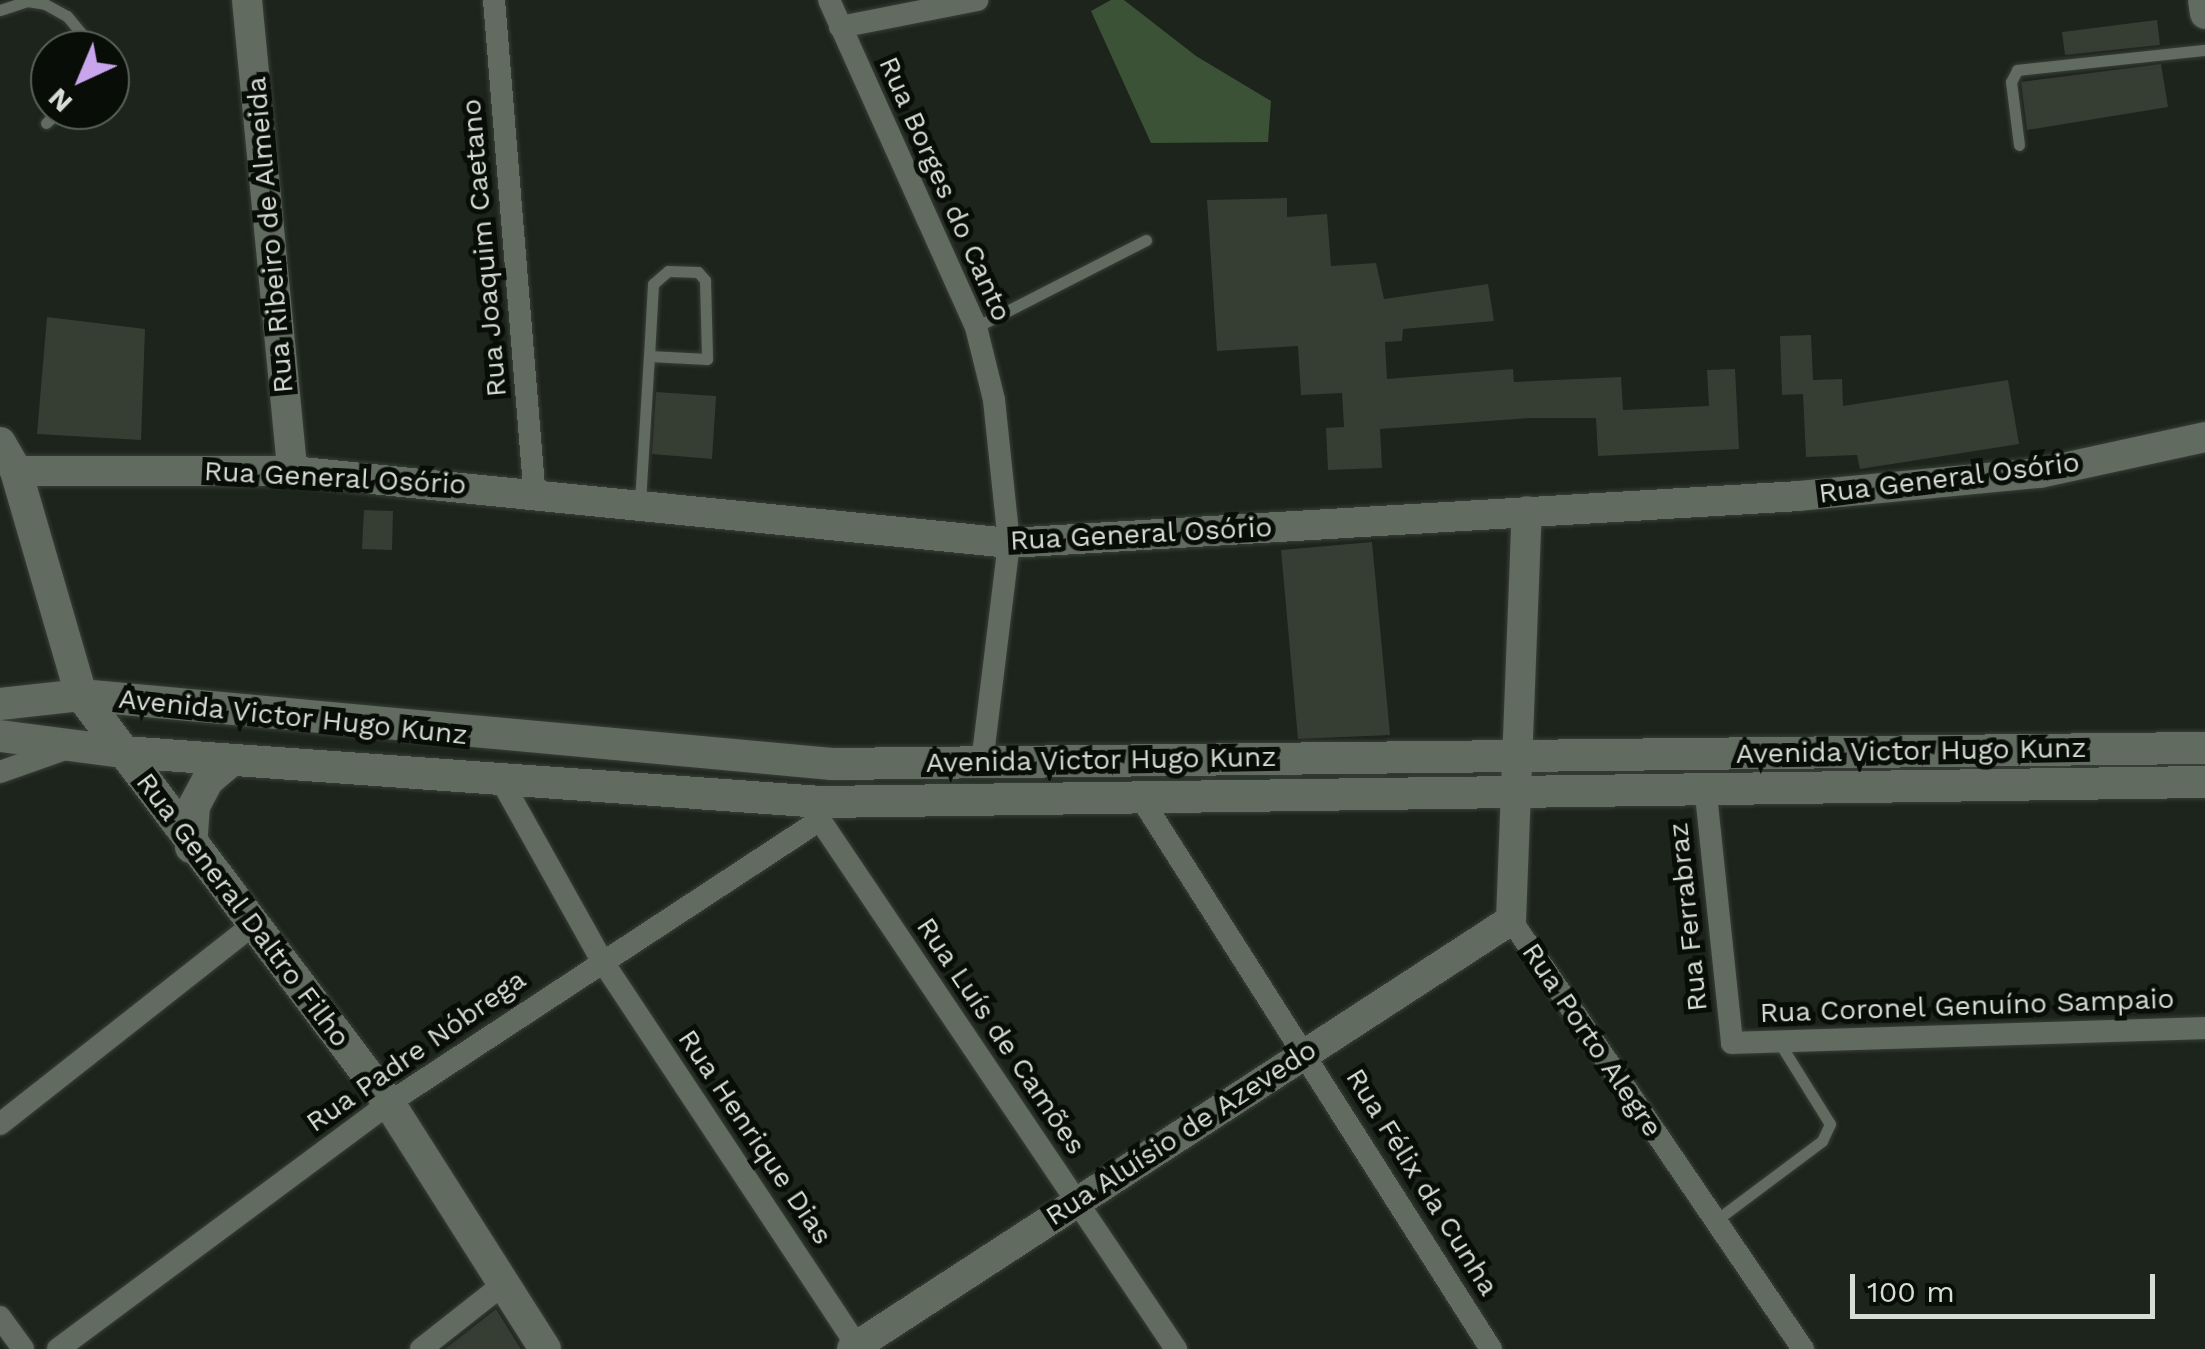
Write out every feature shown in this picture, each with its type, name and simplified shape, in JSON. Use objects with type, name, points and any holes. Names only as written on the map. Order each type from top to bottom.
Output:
[{"type":"main road","name":"Rua General Daltro Filho","points":[[8,457],[81,695],[191,847],[389,1103],[500,1286],[545,1349]]},
{"type":"main road","name":"Avenida Victor Hugo Kunz","points":[[0,704],[81,695],[832,764],[1518,751],[2205,748]]},
{"type":"main road","name":"Avenida Victor Hugo Kunz","points":[[0,736],[124,752],[502,780],[821,811],[1139,795],[1704,784],[2205,782]]},
{"type":"main road","points":[[191,847],[194,806],[208,780],[232,760]]},
{"type":"street","name":"Rua Ribeiro de Almeida","points":[[247,0],[292,471]]},
{"type":"street","name":"Rua Joaquim Caetano","points":[[494,0],[534,490]]},
{"type":"street","name":"Rua Borges do Canto","points":[[829,0],[976,326],[994,400],[1009,543],[982,764]]},
{"type":"street","points":[[840,28],[977,0]]},
{"type":"street","points":[[2203,0],[2205,14]]},
{"type":"street","name":"Rua General Osório","points":[[8,457],[292,471],[534,490],[1009,543],[1528,511],[2040,473],[2205,437]]},
{"type":"street","name":"Rua Porto Alegre","points":[[1528,511],[1511,920],[1803,1349]]},
{"type":"street","points":[[0,772],[74,746]]},
{"type":"street","name":"Rua Henrique Dias","points":[[502,780],[601,959],[856,1348]]},
{"type":"street","name":"Rua Ferrabraz","points":[[1704,784],[1732,1043]]},
{"type":"street","name":"Rua Félix da Cunha","points":[[1139,795],[1491,1349]]},
{"type":"street","name":"Rua Padre Nóbrega","points":[[58,1349],[389,1103],[821,811]]},
{"type":"street","name":"Rua Luís de Camões","points":[[821,811],[1176,1349]]},
{"type":"street","name":"Rua Aluísio de Azevedo","points":[[856,1348],[1511,920]]},
{"type":"street","points":[[0,1124],[254,924]]},
{"type":"street","name":"Rua Coronel Genuíno Sampaio","points":[[1732,1043],[2205,1028]]},
{"type":"street","points":[[420,1349],[500,1286]]},
{"type":"street","points":[[0,1317],[23,1349]]},
{"type":"lane","points":[[0,10],[28,1],[45,4],[67,16],[79,30]]},
{"type":"lane","points":[[2019,145],[2011,82],[2018,70],[2205,50]]},
{"type":"lane","points":[[976,326],[1146,240]]},
{"type":"lane","points":[[640,502],[653,284],[668,271],[698,272],[705,280],[707,359],[649,356]]},
{"type":"lane","points":[[1716,1221],[1822,1141],[1830,1124],[1778,1042]]},
{"type":"green space","points":[[1111,0],[1124,0],[1196,56],[1271,101],[1268,142],[1151,143],[1091,11]]},
{"type":"building","points":[[2157,20],[2160,45],[2065,55],[2062,32]]},
{"type":"building","points":[[2161,64],[2168,107],[2027,130],[2021,82]]},
{"type":"building","points":[[1287,198],[1287,217],[1327,214],[1331,266],[1376,263],[1384,299],[1488,284],[1494,321],[1403,329],[1402,341],[1385,342],[1387,379],[1513,369],[1514,382],[1621,377],[1623,410],[1709,406],[1707,370],[1735,369],[1739,449],[1598,456],[1596,418],[1530,418],[1380,429],[1382,468],[1328,470],[1326,428],[1344,427],[1342,393],[1301,395],[1298,346],[1217,351],[1207,200]]},
{"type":"building","points":[[47,317],[145,329],[141,440],[37,434]]},
{"type":"building","points":[[1811,335],[1813,380],[1842,379],[1843,406],[2008,380],[2019,444],[1860,469],[1857,455],[1806,457],[1803,394],[1782,395],[1780,336]]},
{"type":"building","points":[[656,392],[716,396],[712,459],[652,454]]},
{"type":"building","points":[[364,510],[393,511],[392,550],[362,549]]},
{"type":"building","points":[[1372,542],[1390,735],[1298,739],[1281,550]]},
{"type":"building","points":[[496,1309],[521,1349],[445,1349]]}]
